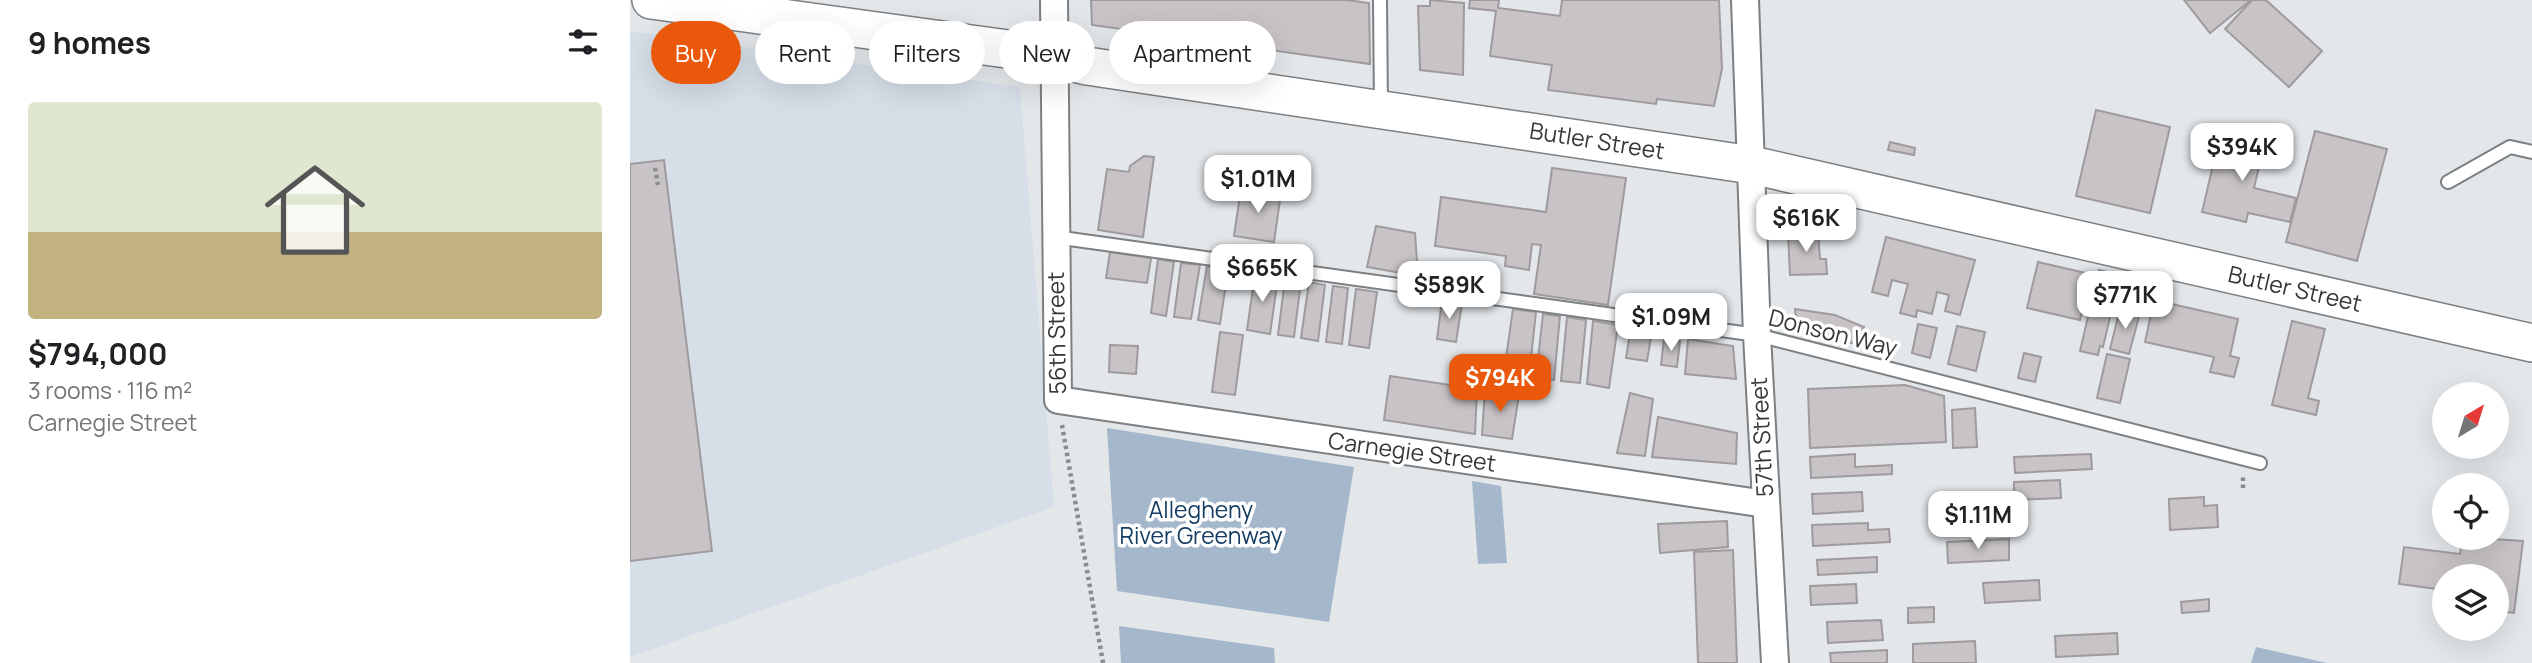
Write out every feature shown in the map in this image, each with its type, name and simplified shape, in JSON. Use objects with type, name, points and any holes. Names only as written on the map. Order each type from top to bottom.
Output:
[{"type":"main road","name":"Butler Street","points":[[651,0],[999,48]]},
{"type":"main road","name":"Butler Street","points":[[1095,65],[1752,165],[2532,343]]},
{"type":"street","name":"56th Street","points":[[1054,0],[1055,21]]},
{"type":"street","name":"57th Street","points":[[1745,0],[1757,335],[1775,663]]},
{"type":"street","name":"56th Street","points":[[1056,84],[1058,400]]},
{"type":"street","name":"Carnegie Street","points":[[1058,400],[1766,504]]},
{"type":"lane","points":[[1380,0],[1381,108]]},
{"type":"lane","points":[[2448,182],[2510,147],[2532,152]]},
{"type":"lane","name":"Donson Way","points":[[1055,237],[1757,335],[2260,463]]},
{"type":"path","points":[[655,167],[658,185]]},
{"type":"path","name":"56th Street","points":[[1058,400],[1103,663]]},
{"type":"shaded area","points":[[630,31],[651,34],[651,84],[741,84],[741,47],[755,49],[755,84],[855,84],[855,63],[869,65],[869,84],[985,82],[1020,87],[1054,507],[630,657]]},
{"type":"green space","name":"Allegheny River Greenway","points":[[1107,428],[1354,467],[1329,622],[1117,591]]},
{"type":"green space","points":[[1472,481],[1501,486],[1507,563],[1478,564]]},
{"type":"green space","points":[[1119,626],[1274,648],[1275,663],[1121,663]]},
{"type":"green space","points":[[2256,647],[2327,663],[2251,663]]},
{"type":"building","points":[[1091,0],[1347,0],[1369,3],[1370,64],[1276,51],[1276,21],[1109,21],[1109,27],[1095,25],[1095,21],[1092,21]]},
{"type":"building","points":[[1430,0],[1464,3],[1463,75],[1420,70],[1418,6],[1430,6]]},
{"type":"building","points":[[1470,0],[1499,0],[1498,8],[1560,16],[1562,0],[1719,0],[1722,69],[1714,106],[1657,99],[1656,104],[1548,90],[1552,65],[1490,56],[1496,11],[1469,8]]},
{"type":"building","points":[[2184,0],[2251,0],[2210,33]]},
{"type":"building","points":[[2252,0],[2266,0],[2322,51],[2289,87],[2225,29]]},
{"type":"building","points":[[2096,110],[2170,127],[2150,213],[2076,196]]},
{"type":"building","points":[[2221,131],[2265,141],[2254,188],[2296,198],[2290,222],[2248,213],[2246,222],[2202,212]]},
{"type":"building","points":[[2315,131],[2387,149],[2357,261],[2286,242]]},
{"type":"building","points":[[1890,142],[1915,148],[1914,155],[1888,150]]},
{"type":"building","points":[[1144,156],[1154,157],[1143,237],[1098,230],[1107,169],[1129,172],[1130,166]]},
{"type":"building","points":[[664,160],[712,551],[630,561],[630,164]]},
{"type":"building","points":[[1552,168],[1626,178],[1608,305],[1534,294],[1541,245],[1532,244],[1529,270],[1505,266],[1506,256],[1435,246],[1441,197],[1546,212]]},
{"type":"building","points":[[1241,188],[1281,193],[1274,242],[1234,236]]},
{"type":"building","points":[[1376,226],[1415,233],[1418,276],[1367,267]]},
{"type":"building","points":[[1818,231],[1820,259],[1826,259],[1827,274],[1790,275],[1788,233]]},
{"type":"building","points":[[1886,237],[1975,260],[1960,315],[1945,311],[1949,295],[1937,292],[1932,314],[1917,310],[1916,317],[1900,313],[1908,284],[1892,280],[1888,296],[1872,292]]},
{"type":"building","points":[[1110,252],[1151,258],[1147,283],[1106,278]]},
{"type":"building","points":[[1158,259],[1174,262],[1166,316],[1151,313]]},
{"type":"building","points":[[2038,262],[2090,274],[2080,320],[2027,308]]},
{"type":"building","points":[[1181,263],[1200,265],[1191,319],[1174,317]]},
{"type":"building","points":[[1207,266],[1228,270],[1220,324],[1198,320]]},
{"type":"building","points":[[2099,270],[2120,275],[2103,347],[2100,346],[2098,355],[2080,351]]},
{"type":"building","points":[[1255,274],[1278,278],[1270,334],[1247,330]]},
{"type":"building","points":[[1285,279],[1301,281],[1294,337],[1278,335]]},
{"type":"building","points":[[1309,282],[1325,285],[1318,341],[1301,338]]},
{"type":"building","points":[[1333,286],[1348,288],[1342,344],[1326,342]]},
{"type":"building","points":[[1356,289],[1377,292],[1369,348],[1349,345]]},
{"type":"building","points":[[2154,300],[2238,319],[2230,356],[2239,358],[2234,377],[2210,372],[2214,357],[2145,342]]},
{"type":"building","points":[[1442,301],[1462,304],[1456,342],[1437,339]]},
{"type":"building","points":[[1513,309],[1536,312],[1529,376],[1504,372]]},
{"type":"building","points":[[1795,309],[1835,315],[1864,327],[1856,344],[1797,329]]},
{"type":"building","points":[[2120,309],[2140,313],[2129,354],[2110,349]]},
{"type":"building","points":[[1543,314],[1560,316],[1554,380],[1536,377]]},
{"type":"building","points":[[1567,317],[1586,320],[1580,383],[1561,381]]},
{"type":"building","points":[[1593,321],[1618,325],[1609,388],[1587,384]]},
{"type":"building","points":[[2292,321],[2325,329],[2308,398],[2319,401],[2316,415],[2272,405]]},
{"type":"building","points":[[1918,324],[1937,328],[1930,358],[1912,353]]},
{"type":"building","points":[[1957,326],[1985,332],[1976,371],[1948,364]]},
{"type":"building","points":[[1220,332],[1243,335],[1235,395],[1212,392]]},
{"type":"building","points":[[1630,334],[1651,337],[1647,361],[1626,358]]},
{"type":"building","points":[[1664,339],[1680,341],[1677,367],[1661,365]]},
{"type":"building","points":[[1688,339],[1733,346],[1736,379],[1685,374]]},
{"type":"building","points":[[1110,345],[1138,346],[1136,374],[1109,372]]},
{"type":"building","points":[[2024,353],[2041,357],[2035,382],[2018,378]]},
{"type":"building","points":[[2107,354],[2130,359],[2120,403],[2097,398]]},
{"type":"building","points":[[1390,376],[1477,389],[1475,434],[1384,420]]},
{"type":"building","points":[[1905,385],[1944,396],[1946,442],[1810,448],[1808,389]]},
{"type":"building","points":[[1485,390],[1519,395],[1512,439],[1482,435]]},
{"type":"building","points":[[1630,393],[1653,399],[1645,456],[1617,453]]},
{"type":"building","points":[[1975,408],[1977,447],[1953,448],[1952,410]]},
{"type":"building","points":[[1658,417],[1737,433],[1736,464],[1652,457]]},
{"type":"building","points":[[1855,454],[1855,467],[1892,465],[1892,474],[1811,478],[1810,457]]},
{"type":"building","points":[[2091,454],[2092,469],[2015,473],[2014,457]]},
{"type":"building","points":[[2060,480],[2061,498],[2014,500],[2014,482]]},
{"type":"building","points":[[1862,492],[1863,511],[1813,514],[1812,494]]},
{"type":"building","points":[[2204,497],[2204,506],[2217,505],[2218,527],[2170,530],[2169,499]]},
{"type":"building","points":[[1727,521],[1728,547],[1660,553],[1658,524]]},
{"type":"building","points":[[1868,523],[1868,530],[1889,529],[1890,542],[1813,546],[1812,525]]},
{"type":"building","points":[[2009,539],[2009,560],[1948,563],[1947,542]]},
{"type":"building","points":[[2509,540],[2523,541],[2514,613],[2509,612],[2509,564],[2432,564],[2432,588],[2399,584],[2404,547],[2460,554],[2460,550],[2509,550]]},
{"type":"building","points":[[1733,550],[1737,663],[1698,663],[1694,552]]},
{"type":"building","points":[[1877,557],[1877,572],[1818,575],[1817,560]]},
{"type":"building","points":[[2039,580],[2040,600],[1985,603],[1983,583]]},
{"type":"building","points":[[1856,584],[1857,603],[1811,605],[1810,586]]},
{"type":"building","points":[[2209,599],[2209,611],[2182,613],[2181,602]]},
{"type":"building","points":[[1934,607],[1934,622],[1908,623],[1908,608]]},
{"type":"building","points":[[1881,620],[1883,640],[1828,643],[1827,622]]},
{"type":"building","points":[[2117,633],[2118,654],[2056,657],[2055,636]]},
{"type":"building","points":[[1975,641],[1976,663],[1913,663],[1913,644]]},
{"type":"building","points":[[1887,650],[1887,663],[1831,663],[1830,653]]}]
